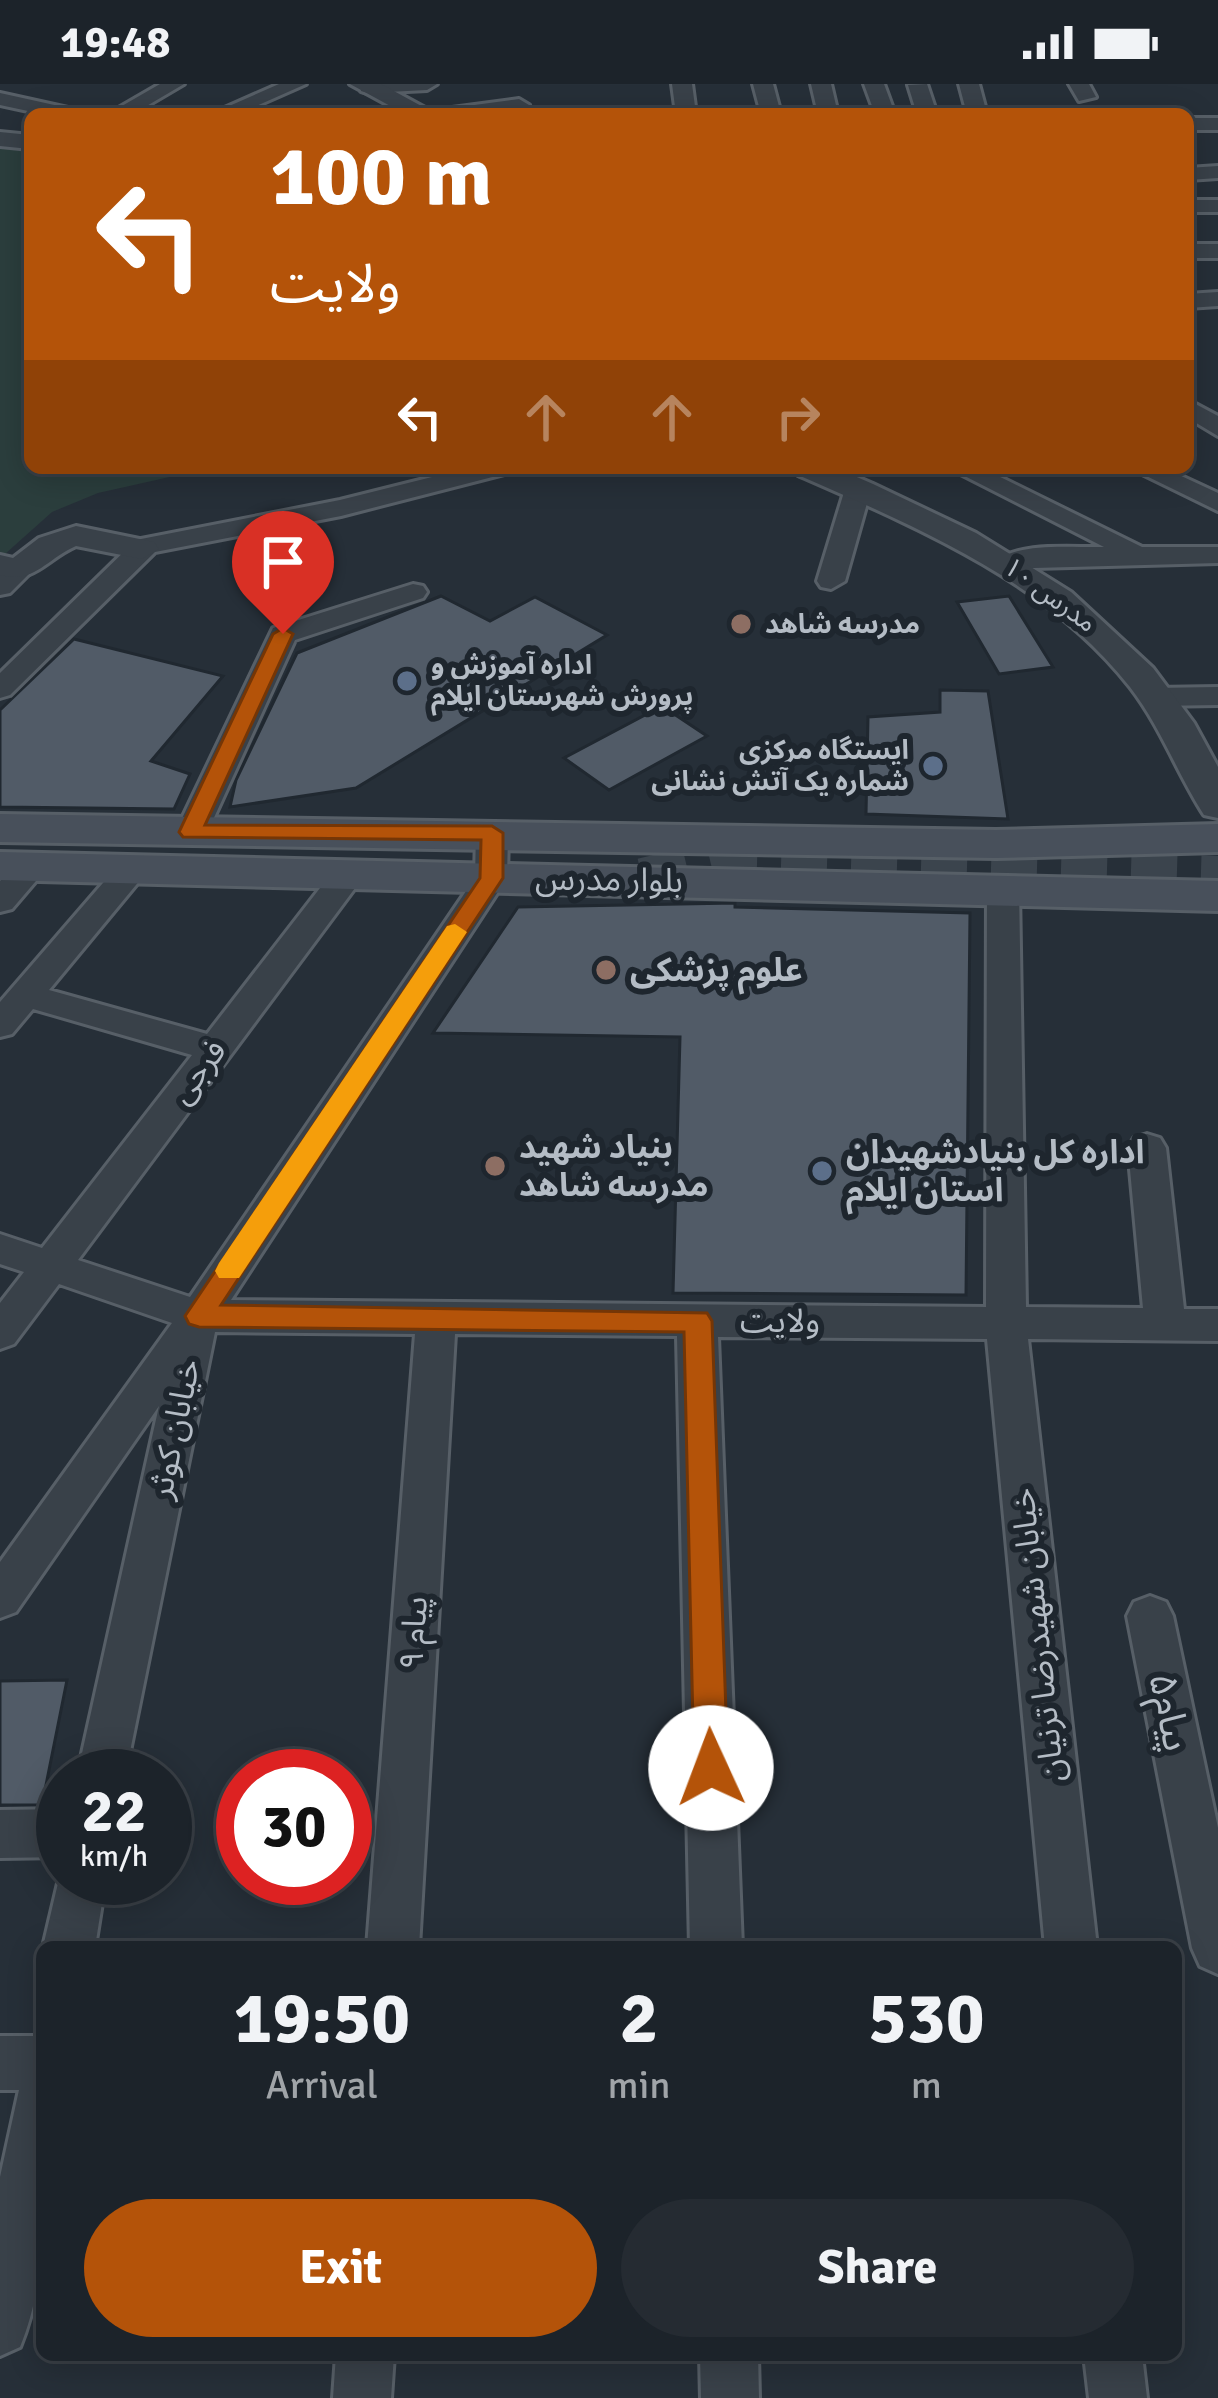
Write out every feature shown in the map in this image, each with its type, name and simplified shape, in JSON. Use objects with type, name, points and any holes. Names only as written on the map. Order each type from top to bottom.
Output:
[{"type":"main road","name":"بلوار مدرس","points":[[0,828],[190,832],[1003,889],[1218,896]]},
{"type":"main road","name":"بلوار مدرس","points":[[15,867],[346,878],[492,855],[1218,838]]},
{"type":"street","points":[[0,94],[11,84]]},
{"type":"street","points":[[129,108],[174,84]]},
{"type":"street","points":[[236,108],[296,84]]},
{"type":"street","points":[[365,86],[427,84]]},
{"type":"street","points":[[365,86],[410,108]]},
{"type":"street","points":[[120,88],[153,95]]},
{"type":"street","points":[[0,94],[49,108]]},
{"type":"street","points":[[497,108],[519,105]]},
{"type":"street","points":[[1194,408],[1218,428]]},
{"type":"street","points":[[6,574],[52,539],[79,533],[142,549],[341,508],[475,474]]},
{"type":"street","name":"مدرس ۱۰","points":[[823,474],[1008,563],[1082,614],[1117,647],[1175,723],[1218,806]]},
{"type":"street","points":[[974,474],[1141,555]]},
{"type":"street","points":[[1156,474],[1218,503]]},
{"type":"street","points":[[831,581],[858,489]]},
{"type":"street","points":[[0,689],[142,549]]},
{"type":"street","points":[[1008,563],[1049,556],[1141,555],[1216,563]]},
{"type":"street","points":[[190,832],[283,634],[413,592]]},
{"type":"street","points":[[1155,697],[1218,696]]},
{"type":"street","name":"خیابان کوثر","points":[[107,1749],[199,1316],[492,855]]},
{"type":"street","points":[[0,902],[15,867]]},
{"type":"street","points":[[0,1025],[134,868]]},
{"type":"street","name":"فرجی","points":[[0,1333],[346,878]]},
{"type":"street","name":"خیابان شهیدرضا ترنیان","points":[[1003,889],[1006,1323],[1070,1941]]},
{"type":"street","points":[[25,995],[216,1049]]},
{"type":"street","points":[[1147,1148],[1165,1324]]},
{"type":"street","name":"ولایت","points":[[0,1250],[199,1316],[1218,1325]]},
{"type":"street","points":[[0,1598],[199,1316]]},
{"type":"street","name":"پیام ۹","points":[[393,1941],[436,1318]]},
{"type":"street","points":[[698,1321],[716,1941]]},
{"type":"street","name":"پیام۵","points":[[1150,1616],[1218,1948]]},
{"type":"street","points":[[0,1834],[36,1833]]},
{"type":"street","points":[[70,1941],[76,1905]]},
{"type":"street","points":[[0,2063],[36,2063]]},
{"type":"street","points":[[0,2327],[36,2131]]},
{"type":"street","points":[[362,2398],[365,2361]]},
{"type":"street","points":[[729,2361],[730,2398]]},
{"type":"street","points":[[1114,2361],[1118,2398]]},
{"type":"green space","points":[[0,144],[24,146],[24,474],[183,474],[98,493],[52,512],[5,554],[0,553]]},
{"type":"building","name":"اداره آموزش و پرورش شهرستان ایلام","points":[[441,596],[490,621],[535,597],[607,635],[356,788],[230,807],[236,780],[297,653]]},
{"type":"building","points":[[1009,596],[1053,667],[999,674],[957,602]]},
{"type":"building","points":[[74,639],[223,676],[151,761],[190,774],[174,809],[0,807],[0,710]]},
{"type":"building","name":"ایستگاه مرکزی شماره یک آتش نشانی","points":[[940,690],[988,691],[1008,819],[866,814],[868,717],[940,712]]},
{"type":"building","points":[[662,706],[707,736],[609,790],[564,758]]},
{"type":"building","name":"اداره کل بنیادشهیدان استان ایلام","points":[[735,903],[735,907],[970,913],[966,1295],[673,1293],[680,1037],[433,1033],[518,907]]},
{"type":"building","points":[[67,1680],[53,1749],[36,1749],[36,1805],[0,1805],[0,1681]]},
{"type":"tunnel","points":[[643,881],[714,864],[1218,879]]},
{"type":"slow traffic","points":[[229,1271],[455,932]]},
{"type":"place","name":"مدرسه شاهد","points":[[741,624]]},
{"type":"place","name":"اداره آموزش و پرورش شهرستان ایلام","points":[[407,681]]},
{"type":"place","name":"ایستگاه مرکزی شماره یک آتش نشانی","points":[[933,766]]},
{"type":"place","name":"علوم پزشکی","points":[[606,970]]},
{"type":"place","name":"بنیاد شهید مدرسه شاهد","points":[[495,1166]]},
{"type":"place","name":"اداره کل بنیادشهیدان استان ایلام","points":[[822,1171]]},
{"type":"route","points":[[283,634],[190,832],[492,833],[491,878],[199,1316],[698,1321],[711,1768]]}]
